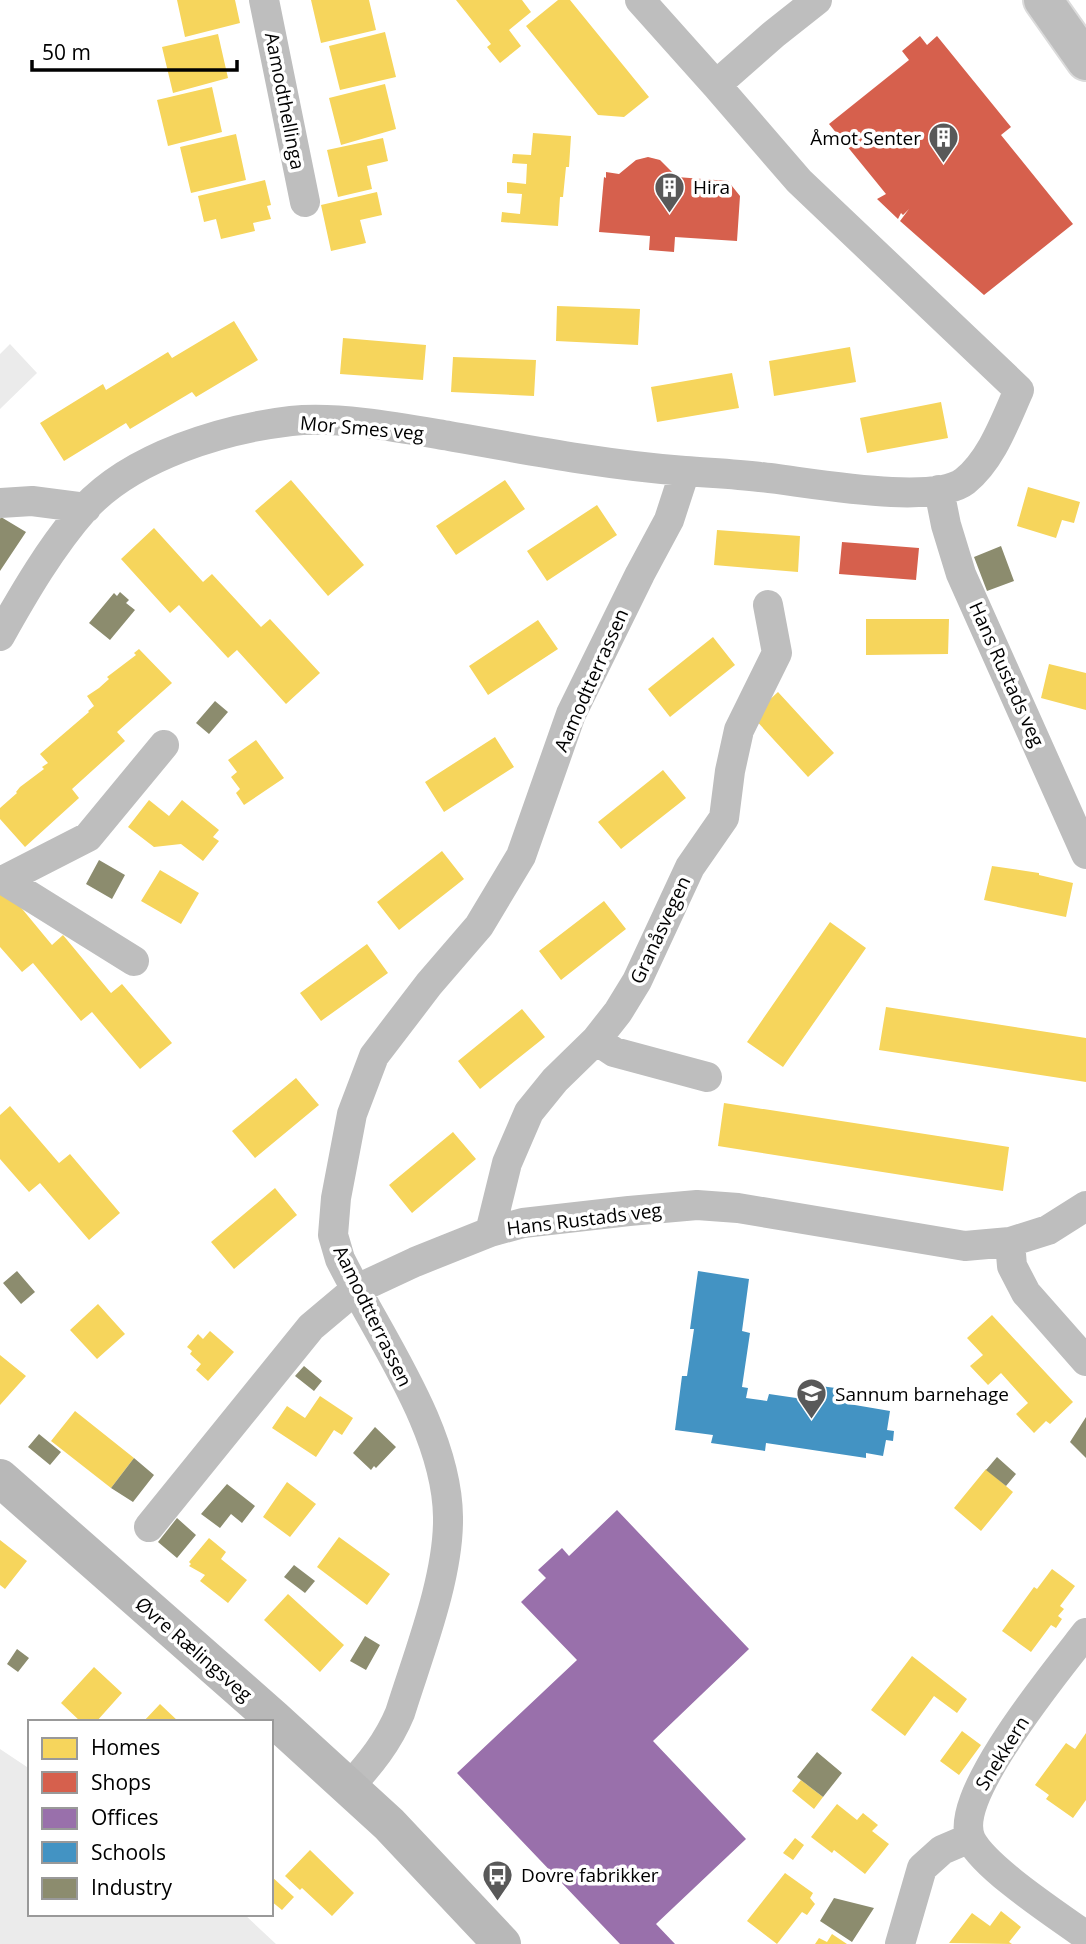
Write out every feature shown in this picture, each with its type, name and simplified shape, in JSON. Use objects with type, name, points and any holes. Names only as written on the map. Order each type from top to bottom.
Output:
[{"type":"main road","points":[[1043,0],[1086,61]]},
{"type":"main road","name":"Øvre Rælingsveg","points":[[0,1478],[349,1787],[408,1843],[502,1944]]},
{"type":"street","name":"Aamodthellinga","points":[[264,0],[305,202]]},
{"type":"street","points":[[640,0],[799,181],[1019,390],[994,446],[964,482],[939,490],[898,493],[685,471]]},
{"type":"street","points":[[716,85],[817,0]]},
{"type":"street","name":"Mor Smes veg","points":[[0,636],[29,585],[86,508],[124,476],[160,456],[220,436],[293,421],[346,422],[630,467],[685,471]]},
{"type":"street","name":"Aamodtterrassen","points":[[349,1787],[380,1751],[392,1733],[400,1713],[441,1571],[448,1517],[445,1489],[429,1428],[355,1290],[340,1259],[333,1235],[336,1198],[352,1114],[374,1056],[429,984],[479,926],[521,856],[571,714],[669,520],[685,471]]},
{"type":"street","name":"Hans Rustads veg","points":[[939,490],[961,574],[1086,854]]},
{"type":"street","points":[[0,503],[32,501],[86,508]]},
{"type":"street","name":"Granåsvegen","points":[[490,1231],[507,1163],[529,1112],[555,1080],[596,1040],[618,1012],[637,981],[690,867],[724,818],[739,730],[777,653],[768,605]]},
{"type":"street","points":[[2,880],[88,837],[164,746]]},
{"type":"street","points":[[2,880],[134,961]]},
{"type":"street","points":[[596,1040],[614,1052],[707,1077]]},
{"type":"street","name":"Hans Rustads veg","points":[[149,1527],[311,1327],[355,1290],[490,1231],[523,1223],[697,1205],[738,1208],[965,1246],[1010,1242],[1048,1230],[1086,1206]]},
{"type":"street","points":[[1010,1242],[1012,1266],[1026,1293],[1086,1361]]},
{"type":"street","name":"Snekkern","points":[[971,1838],[968,1828],[970,1813],[992,1763],[1006,1740],[1086,1633]]},
{"type":"street","points":[[900,1944],[922,1868],[942,1850],[971,1838],[991,1864],[1086,1936]]},
{"type":"shaded area","points":[[10,344],[37,373],[0,409],[0,354]]},
{"type":"shaded area","points":[[0,1749],[28,1768],[28,1916],[246,1916],[276,1944],[0,1944]]},
{"type":"building: Homes","points":[[177,0],[235,0],[240,23],[185,37]]},
{"type":"building: Homes","points":[[311,0],[369,0],[376,30],[321,43]]},
{"type":"building: Homes","points":[[456,0],[522,0],[531,12],[509,30],[521,46],[500,63],[487,47],[491,44]]},
{"type":"building: Homes","points":[[558,0],[570,0],[649,97],[624,117],[598,115],[526,26]]},
{"type":"building: Homes","points":[[385,32],[396,77],[340,90],[329,46]]},
{"type":"building: Homes","points":[[218,34],[228,78],[173,93],[162,47]]},
{"type":"building: Homes","points":[[385,84],[396,129],[341,145],[329,98]]},
{"type":"building: Homes","points":[[212,87],[222,132],[168,146],[157,100]]},
{"type":"building: Homes","points":[[533,133],[571,136],[569,167],[566,167],[563,197],[560,197],[558,226],[501,222],[502,212],[520,214],[522,194],[507,193],[507,182],[526,184],[527,164],[512,163],[513,154],[531,155]]},
{"type":"building: Homes","points":[[236,134],[246,180],[191,193],[180,147]]},
{"type":"building: Homes","points":[[383,138],[388,161],[367,166],[372,189],[338,197],[327,150]]},
{"type":"building: Homes","points":[[265,180],[271,205],[267,206],[271,219],[253,223],[255,231],[221,239],[216,219],[204,222],[198,196]]},
{"type":"building: Homes","points":[[377,192],[382,215],[360,220],[366,243],[331,251],[321,205]]},
{"type":"building: Homes","points":[[557,306],[640,309],[638,345],[556,341]]},
{"type":"building: Homes","points":[[234,321],[258,360],[196,397],[192,392],[130,429],[126,423],[64,461],[40,423],[103,384],[106,390],[168,352],[172,358]]},
{"type":"building: Homes","points":[[343,338],[426,345],[423,380],[340,374]]},
{"type":"building: Homes","points":[[850,347],[856,382],[774,396],[769,361]]},
{"type":"building: Homes","points":[[453,357],[536,360],[534,396],[451,392]]},
{"type":"building: Homes","points":[[732,373],[739,408],[657,422],[651,387]]},
{"type":"building: Homes","points":[[941,402],[948,438],[867,453],[860,418]]},
{"type":"building: Homes","points":[[291,480],[364,565],[328,596],[255,511]]},
{"type":"building: Homes","points":[[505,480],[525,509],[456,555],[436,526]]},
{"type":"building: Homes","points":[[1028,487],[1080,502],[1074,523],[1062,520],[1056,538],[1017,526]]},
{"type":"building: Homes","points":[[597,505],[617,535],[547,581],[527,551]]},
{"type":"building: Homes","points":[[154,528],[203,582],[212,574],[261,627],[270,619],[320,673],[286,704],[237,650],[228,658],[179,605],[170,613],[121,559]]},
{"type":"building: Homes","points":[[717,530],[800,536],[798,572],[714,565]]},
{"type":"building: Homes","points":[[866,619],[949,619],[948,654],[866,655]]},
{"type":"building: Homes","points":[[538,620],[558,649],[488,695],[469,666]]},
{"type":"building: Homes","points":[[713,637],[735,665],[670,717],[648,689]]},
{"type":"building: Homes","points":[[139,649],[172,683],[117,732],[125,741],[72,789],[79,798],[25,847],[0,819],[0,808],[20,787],[44,769],[42,767],[48,763],[40,754],[94,706],[87,696],[136,655],[134,653]]},
{"type":"building: Homes","points":[[1049,664],[1086,673],[1086,710],[1041,698]]},
{"type":"building: Homes","points":[[778,692],[834,753],[808,777],[752,716]]},
{"type":"building: Homes","points":[[495,737],[514,767],[444,812],[425,782]]},
{"type":"building: Homes","points":[[256,740],[284,778],[244,805],[236,793],[240,789],[231,777],[237,772],[228,760]]},
{"type":"building: Homes","points":[[663,770],[686,798],[621,849],[598,822]]},
{"type":"building: Homes","points":[[149,800],[169,816],[182,800],[219,830],[213,837],[219,841],[203,861],[181,844],[154,847],[128,827]]},
{"type":"building: Homes","points":[[442,851],[464,879],[399,930],[377,902]]},
{"type":"building: Homes","points":[[992,866],[1039,873],[1073,883],[1066,917],[984,900]]},
{"type":"building: Homes","points":[[160,870],[199,893],[181,924],[141,901]]},
{"type":"building: Homes","points":[[4,887],[52,945],[63,935],[111,993],[122,984],[172,1043],[140,1069],[92,1012],[81,1021],[33,963],[22,972],[0,947],[0,891]]},
{"type":"building: Homes","points":[[604,901],[626,929],[561,980],[539,951]]},
{"type":"building: Homes","points":[[830,922],[866,948],[783,1067],[747,1042]]},
{"type":"building: Homes","points":[[367,944],[388,973],[321,1021],[300,993]]},
{"type":"building: Homes","points":[[886,1007],[1086,1038],[1086,1082],[879,1050]]},
{"type":"building: Homes","points":[[522,1009],[545,1037],[480,1089],[458,1061]]},
{"type":"building: Homes","points":[[296,1078],[319,1105],[255,1158],[232,1131]]},
{"type":"building: Homes","points":[[724,1103],[1009,1147],[1003,1191],[718,1146]]},
{"type":"building: Homes","points":[[10,1106],[59,1163],[70,1154],[120,1213],[89,1240],[40,1183],[29,1192],[0,1159],[0,1115]]},
{"type":"building: Homes","points":[[453,1132],[476,1159],[412,1213],[389,1185]]},
{"type":"building: Homes","points":[[275,1188],[297,1215],[234,1269],[211,1242]]},
{"type":"building: Homes","points":[[98,1304],[125,1334],[97,1359],[70,1330]]},
{"type":"building: Homes","points":[[992,1315],[1073,1402],[1050,1424],[1046,1421],[1034,1433],[1016,1414],[1028,1403],[1001,1373],[988,1385],[970,1366],[983,1355],[967,1338]]},
{"type":"building: Homes","points":[[210,1331],[234,1352],[208,1381],[196,1370],[201,1364],[190,1354],[192,1351],[187,1347],[198,1334],[203,1339]]},
{"type":"building: Homes","points":[[0,1355],[26,1376],[0,1405]]},
{"type":"building: Homes","points":[[320,1396],[353,1418],[342,1435],[334,1430],[316,1457],[272,1428],[287,1406],[305,1418]]},
{"type":"building: Homes","points":[[75,1411],[134,1458],[111,1488],[51,1441]]},
{"type":"building: Homes","points":[[986,1469],[1013,1492],[981,1531],[954,1508]]},
{"type":"building: Homes","points":[[287,1482],[316,1504],[290,1537],[263,1517]]},
{"type":"building: Homes","points":[[339,1537],[390,1574],[367,1605],[317,1567]]},
{"type":"building: Homes","points":[[209,1538],[226,1552],[221,1559],[247,1580],[228,1603],[200,1581],[205,1575],[189,1566],[189,1562]]},
{"type":"building: Homes","points":[[0,1540],[27,1561],[5,1589],[0,1585]]},
{"type":"building: Homes","points":[[1052,1569],[1075,1586],[1060,1606],[1064,1609],[1058,1616],[1062,1619],[1056,1628],[1051,1625],[1031,1652],[1002,1631],[1034,1587],[1037,1589]]},
{"type":"building: Homes","points":[[288,1594],[344,1645],[320,1672],[264,1620]]},
{"type":"building: Homes","points":[[912,1656],[967,1699],[957,1713],[934,1696],[905,1736],[871,1710]]},
{"type":"building: Homes","points":[[94,1667],[122,1693],[98,1720],[79,1720],[61,1703]]},
{"type":"building: Homes","points":[[160,1704],[177,1720],[145,1720]]},
{"type":"building: Homes","points":[[962,1731],[981,1745],[959,1775],[940,1761]]},
{"type":"building: Homes","points":[[1086,1733],[1086,1800],[1073,1818],[1046,1799],[1049,1795],[1035,1785],[1066,1743],[1075,1749]]},
{"type":"building: Homes","points":[[801,1780],[823,1797],[814,1809],[792,1791]]},
{"type":"building: Homes","points":[[837,1804],[857,1820],[863,1813],[878,1825],[872,1831],[889,1844],[865,1874],[834,1850],[832,1853],[811,1837]]},
{"type":"building: Homes","points":[[795,1838],[804,1845],[793,1860],[783,1853]]},
{"type":"building: Homes","points":[[310,1850],[354,1893],[332,1916],[285,1876]]},
{"type":"building: Homes","points":[[785,1873],[813,1893],[810,1898],[815,1904],[807,1915],[802,1912],[777,1944],[747,1921]]},
{"type":"building: Homes","points":[[273,1878],[294,1897],[282,1910],[273,1903]]},
{"type":"building: Homes","points":[[1001,1911],[1021,1927],[1009,1942],[1012,1944],[949,1943],[972,1913],[990,1926]]},
{"type":"building: Homes","points":[[832,1934],[847,1944],[815,1944],[819,1938],[827,1942]]},
{"type":"building: Shops","name":"Åmot Senter","points":[[920,36],[927,45],[937,36],[1011,127],[1001,135],[1073,224],[984,295],[900,221],[909,209],[903,215],[901,213],[898,219],[877,199],[886,194],[829,124],[909,60],[902,51]]},
{"type":"building: Shops","name":"Hira","points":[[648,157],[660,160],[677,177],[728,181],[740,196],[737,241],[675,237],[674,252],[649,250],[650,236],[599,232],[606,172],[619,174],[636,160]]},
{"type":"building: Shops","points":[[842,542],[919,548],[916,580],[839,574]]},
{"type":"building: Offices","points":[[617,1510],[749,1649],[653,1741],[746,1839],[656,1924],[675,1944],[620,1944],[457,1773],[577,1660],[521,1602],[546,1578],[538,1570],[562,1548],[569,1556]]},
{"type":"building: Schools","points":[[698,1271],[749,1279],[742,1331],[750,1333],[742,1387],[748,1388],[746,1398],[767,1401],[769,1394],[803,1399],[805,1384],[851,1390],[849,1404],[890,1411],[887,1430],[894,1431],[893,1441],[886,1440],[883,1456],[866,1453],[866,1458],[766,1443],[765,1451],[711,1443],[713,1435],[675,1430],[682,1376],[687,1376],[694,1329],[690,1329]]},
{"type":"building: Industry","points":[[1,517],[26,532],[0,571],[0,519]]},
{"type":"building: Industry","points":[[1001,546],[1014,581],[987,591],[974,557]]},
{"type":"building: Industry","points":[[120,592],[129,600],[126,603],[135,610],[110,640],[89,623],[114,593],[117,596]]},
{"type":"building: Industry","points":[[215,701],[228,712],[209,734],[196,723]]},
{"type":"building: Industry","points":[[99,860],[125,875],[112,899],[86,884]]},
{"type":"building: Industry","points":[[17,1271],[35,1292],[21,1304],[3,1283]]},
{"type":"building: Industry","points":[[304,1366],[322,1381],[314,1391],[295,1376]]},
{"type":"building: Industry","points":[[1086,1417],[1086,1458],[1070,1442]]},
{"type":"building: Industry","points":[[375,1427],[396,1447],[371,1470],[353,1453]]},
{"type":"building: Industry","points":[[39,1434],[61,1452],[50,1465],[28,1447]]},
{"type":"building: Industry","points":[[997,1457],[1016,1474],[1006,1486],[986,1470]]},
{"type":"building: Industry","points":[[134,1458],[154,1475],[133,1502],[111,1488]]},
{"type":"building: Industry","points":[[227,1484],[255,1506],[242,1523],[231,1514],[220,1528],[201,1514]]},
{"type":"building: Industry","points":[[177,1518],[196,1535],[177,1558],[158,1542]]},
{"type":"building: Industry","points":[[294,1565],[315,1581],[305,1593],[284,1577]]},
{"type":"building: Industry","points":[[365,1636],[380,1645],[366,1670],[350,1661]]},
{"type":"building: Industry","points":[[17,1649],[29,1658],[18,1672],[7,1664]]},
{"type":"building: Industry","points":[[817,1752],[842,1773],[823,1797],[797,1777]]},
{"type":"building: Industry","points":[[834,1898],[874,1908],[852,1942],[820,1921]]},
{"type":"place","name":"Åmot Senter","points":[[944,165]]},
{"type":"place","name":"Hira","points":[[670,214]]},
{"type":"place","name":"Sannum barnehage","points":[[812,1421]]},
{"type":"place","name":"Dovre fabrikker","points":[[498,1902]]}]
